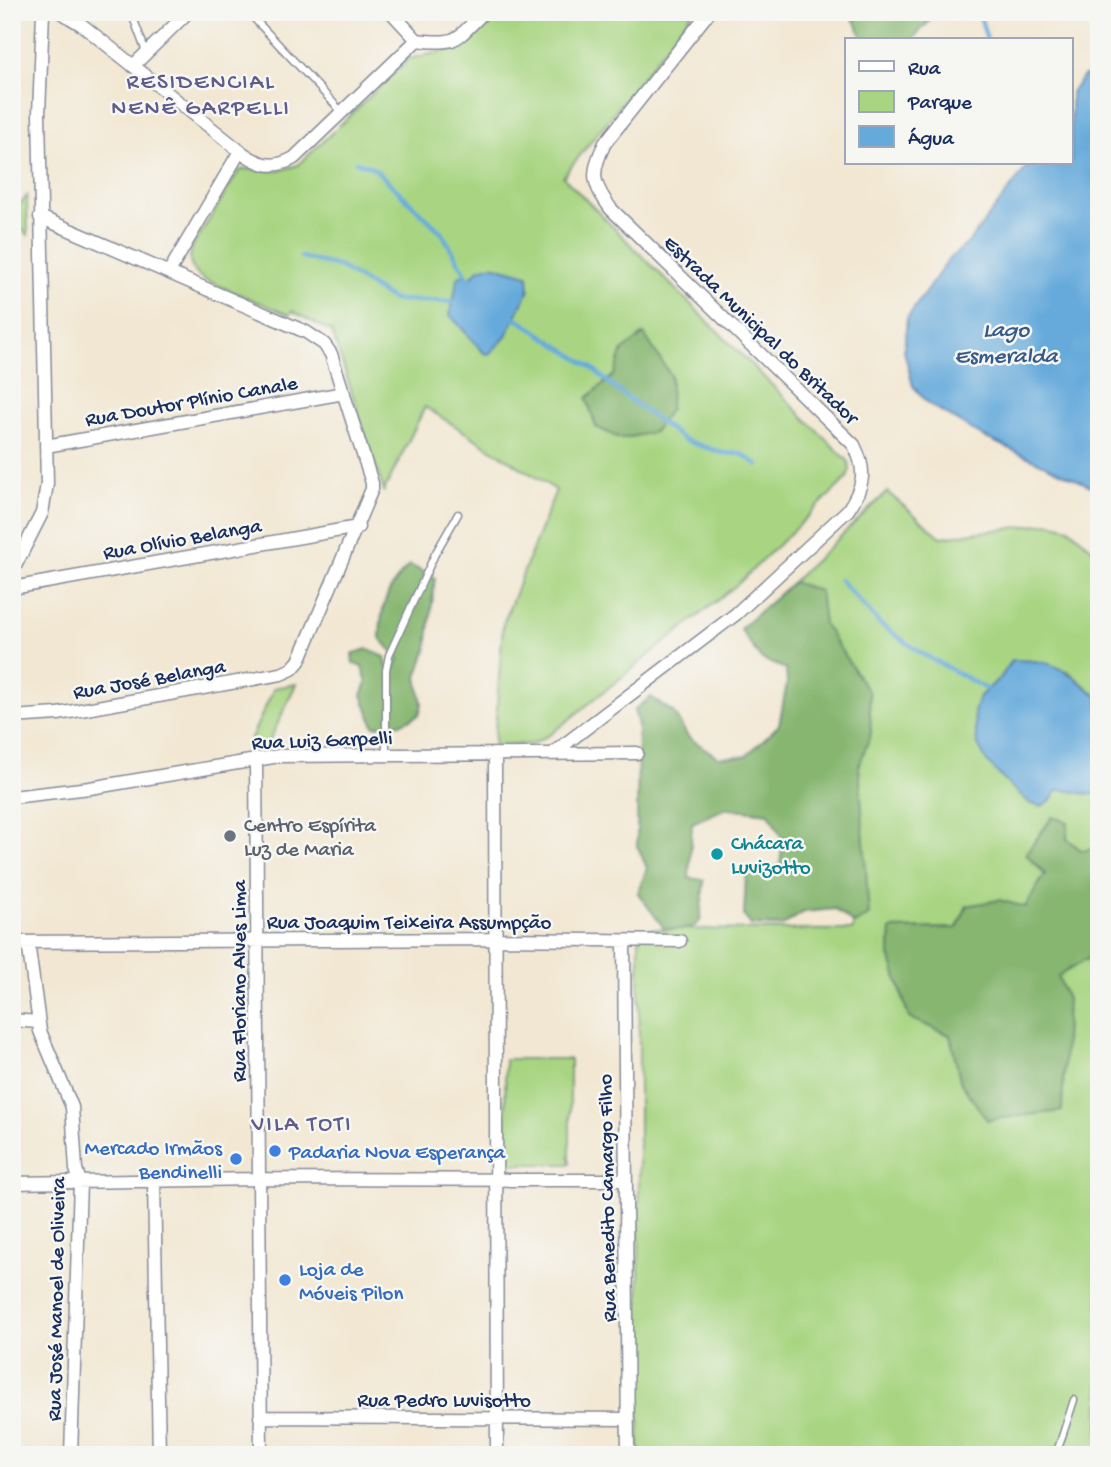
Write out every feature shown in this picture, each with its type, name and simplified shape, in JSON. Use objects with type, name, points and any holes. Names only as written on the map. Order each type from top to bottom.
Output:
[{"type":"street","points":[[12,572],[44,506],[47,484],[39,114],[43,12]]},
{"type":"street","points":[[61,12],[82,25],[261,165],[274,166],[294,158],[417,40]]},
{"type":"street","points":[[133,66],[188,12]]},
{"type":"street","points":[[390,12],[417,40],[450,42],[484,12]]},
{"type":"street","name":"Estrada Municipal do Britador","points":[[552,754],[754,599],[848,509],[859,494],[863,477],[861,459],[854,445],[611,209],[593,175],[597,160],[606,144],[709,12]]},
{"type":"street","points":[[169,272],[240,151]]},
{"type":"street","points":[[40,217],[314,336],[324,344],[331,354],[372,483],[371,496],[358,527]]},
{"type":"street","name":"Rua Doutor Plínio Canale","points":[[46,446],[344,393]]},
{"type":"street","name":"Rua Olívio Belanga","points":[[12,588],[358,527]]},
{"type":"street","name":"Rua José Belanga","points":[[12,716],[58,714],[281,674],[292,669],[299,661],[358,527]]},
{"type":"street","name":"Rua Luiz Garpelli","points":[[12,797],[90,788],[256,758],[637,753]]},
{"type":"street","points":[[495,754],[497,1455]]},
{"type":"street","name":"Rua Floriano Alves Lima","points":[[256,758],[261,1455]]},
{"type":"street","name":"Rua Joaquim Teixeira Assumpção","points":[[12,942],[494,939],[680,941]]},
{"type":"street","name":"Rua Benedito Camargo Filho","points":[[624,941],[628,1455]]},
{"type":"street","name":"Rua José Manoel de Oliveira","points":[[28,942],[38,1022],[70,1102],[76,1169],[80,1182],[71,1455]]},
{"type":"street","points":[[12,1020],[38,1022]]},
{"type":"street","points":[[12,1183],[154,1180],[624,1180]]},
{"type":"street","points":[[154,1180],[159,1455]]},
{"type":"street","name":"Rua Pedro Luvisotto","points":[[260,1417],[628,1419]]},
{"type":"lane","points":[[131,12],[146,52]]},
{"type":"lane","points":[[248,12],[342,112]]},
{"type":"lane","points":[[386,755],[386,670],[389,655],[435,554],[458,514]]},
{"type":"lane","points":[[1056,1455],[1074,1400]]},
{"type":"green space","points":[[496,12],[693,12],[563,177],[848,461],[850,469],[847,478],[739,583],[551,734],[532,744],[494,745],[503,624],[556,490],[425,407],[384,491],[332,332],[292,311],[289,315],[203,279],[195,272],[190,260],[193,246],[239,171],[278,171],[298,165],[409,59],[457,48]],"holes":[[[614,375],[596,427],[587,398]]]},
{"type":"green space","points":[[848,12],[932,12],[933,17],[914,38],[862,38]]},
{"type":"green space","points":[[27,196],[28,235],[22,229],[12,228],[12,205],[21,203]]},
{"type":"green space","points":[[644,334],[671,376],[670,409],[654,432],[621,439],[596,427],[587,398],[614,375],[623,350]]},
{"type":"green space","points":[[887,492],[941,537],[1051,523],[1069,528],[1099,555],[1099,698],[1068,671],[1013,660],[1001,677],[979,697],[974,713],[977,743],[1006,782],[1031,804],[1050,801],[1058,790],[1099,794],[1099,847],[1082,851],[1067,839],[1052,817],[1026,854],[1046,874],[1025,908],[999,900],[967,906],[957,928],[891,929],[890,955],[909,1018],[950,1035],[961,1083],[1067,1000],[1058,976],[1099,949],[1099,1455],[639,1455],[639,929],[853,930],[850,672],[777,597]]},
{"type":"green space","points":[[409,565],[435,577],[427,648],[417,677],[422,704],[419,715],[400,724],[374,726],[362,695],[367,683],[362,667],[353,663],[352,654],[367,649],[385,657],[387,667],[394,669],[399,659],[380,638],[382,616],[390,590]]},
{"type":"green space","points":[[793,582],[820,591],[824,624],[869,693],[871,733],[859,766],[869,916],[854,924],[835,909],[804,912],[782,926],[751,925],[744,916],[746,876],[780,865],[783,840],[769,813],[726,808],[692,823],[689,878],[704,880],[700,921],[688,928],[664,928],[638,893],[647,868],[637,845],[638,725],[634,710],[651,697],[674,713],[688,737],[718,757],[746,756],[779,725],[787,683],[786,669],[761,659],[740,629]]},
{"type":"green space","points":[[296,684],[269,742],[247,747],[274,688]]},
{"type":"green space","points":[[1053,817],[1068,822],[1067,839],[1082,851],[1099,847],[1099,949],[1094,955],[1058,976],[1067,1000],[1062,1111],[987,1120],[961,1083],[950,1035],[909,1018],[890,955],[891,929],[957,928],[967,906],[999,900],[1025,907],[1045,874],[1026,854]]},
{"type":"green space","points":[[505,1059],[570,1059],[570,1164],[506,1164]]},
{"type":"water","name":"Lago Esmeralda","points":[[1099,73],[1099,490],[984,437],[929,404],[913,386],[904,351],[907,318],[949,259],[967,244],[1029,164],[1072,164],[1072,91],[1084,76]]},
{"type":"water","points":[[492,265],[528,275],[529,290],[505,338],[489,354],[484,353],[450,315],[458,278],[462,275],[471,277],[479,269]]},
{"type":"water","points":[[1012,660],[1051,664],[1069,674],[1099,698],[1099,794],[1058,790],[1050,801],[1042,806],[1031,804],[987,762],[977,743],[974,712],[979,697],[1001,677]]},
{"type":"waterway","points":[[979,12],[986,38]]},
{"type":"waterway","points":[[356,162],[372,167],[442,233],[469,279]]},
{"type":"waterway","points":[[301,257],[340,267],[393,300],[457,302]]},
{"type":"waterway","points":[[513,316],[591,367],[684,440],[723,453],[742,454],[758,465]]},
{"type":"waterway","points":[[840,580],[880,624],[921,653],[990,691]]},
{"type":"place","name":"Centro Espírita Luz de Maria","points":[[230,836]]},
{"type":"place","name":"Chácara Luvizotto","points":[[717,854]]},
{"type":"place","name":"Padaria Nova Esperança","points":[[275,1151]]},
{"type":"place","name":"Mercado Irmãos Bendinelli","points":[[236,1159]]},
{"type":"place","name":"Loja de Móveis Pilon","points":[[285,1280]]},
{"type":"district","name":"RESIDENCIAL NENÊ GARPELLI","points":[[201,93]]},
{"type":"district","name":"VILA TOTI","points":[[302,1122]]}]
